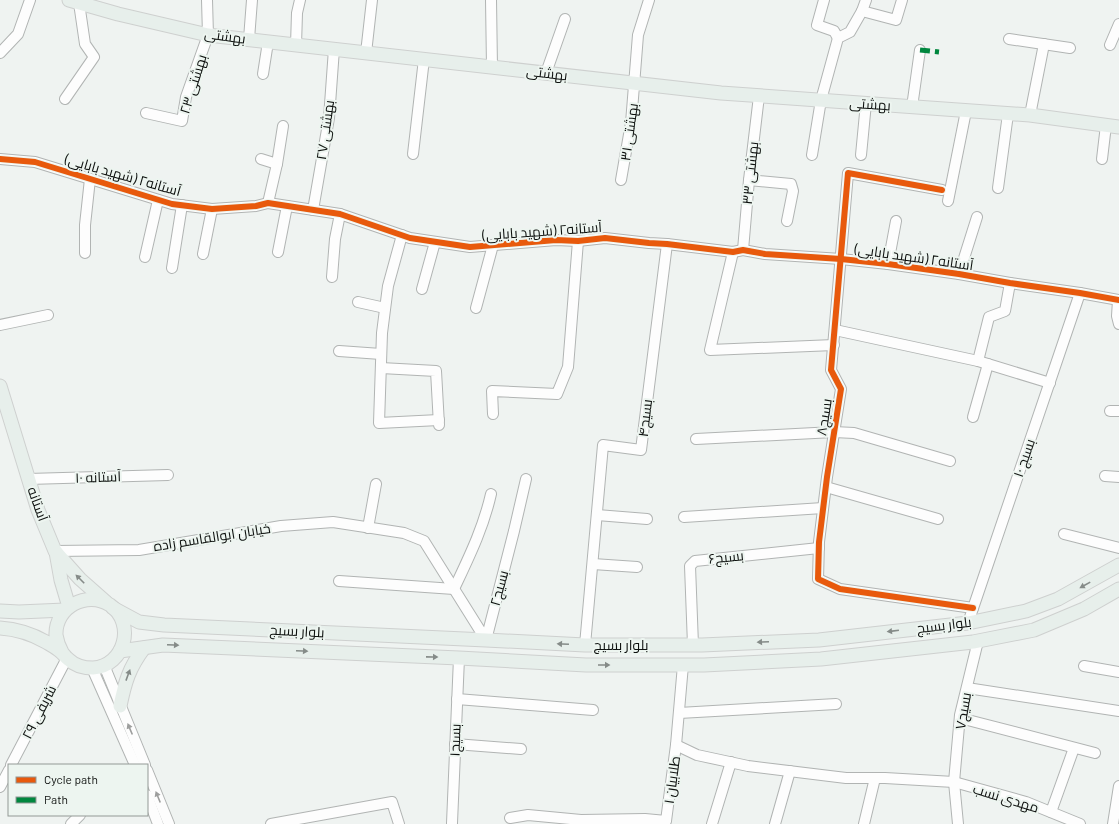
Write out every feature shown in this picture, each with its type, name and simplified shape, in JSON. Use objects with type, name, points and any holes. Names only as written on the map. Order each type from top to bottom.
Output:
[{"type":"main road","name":"بهشتی","points":[[74,1],[118,14],[208,35],[721,93],[1030,115],[1119,126]]},
{"type":"main road","name":"آستانه","points":[[1,393],[38,510],[55,551],[80,579],[111,606]]},
{"type":"main road","points":[[55,551],[67,609]]},
{"type":"main road","name":"بلوار بسیج","points":[[111,606],[139,622],[164,625],[585,645],[693,646],[818,640],[968,623],[1026,611],[1058,599],[1119,565]]},
{"type":"main road","name":"بلوار بسیج","points":[[120,651],[163,645],[586,665],[704,665],[822,659],[978,641],[1034,630],[1084,609],[1119,589]]},
{"type":"main road","points":[[0,628],[18,630],[45,641],[64,655],[79,665],[98,666],[113,660],[120,651],[125,633],[124,624],[120,615],[111,606],[95,599],[81,600],[67,609],[60,618],[56,635],[58,644],[64,655]]},
{"type":"main road","points":[[7,610],[67,609]]},
{"type":"main road","points":[[7,610],[29,617],[29,626],[18,630]]},
{"type":"main road","points":[[120,706],[129,672],[134,661],[144,648]]},
{"type":"street","points":[[0,53],[18,34],[30,0]]},
{"type":"street","points":[[207,0],[208,35]]},
{"type":"street","points":[[249,39],[252,0]]},
{"type":"street","points":[[296,45],[297,13],[300,0]]},
{"type":"street","points":[[366,53],[372,0]]},
{"type":"street","points":[[491,0],[492,67]]},
{"type":"street","name":"بهشتی ۳۱","points":[[621,180],[631,123],[638,35],[649,0]]},
{"type":"street","points":[[812,155],[821,100],[838,38],[834,31],[817,25],[824,0]]},
{"type":"street","points":[[838,38],[850,32],[862,11],[866,0]]},
{"type":"street","points":[[862,11],[896,20],[902,0]]},
{"type":"street","points":[[65,99],[94,57],[85,44],[74,1]]},
{"type":"street","points":[[546,73],[565,19]]},
{"type":"street","points":[[1110,45],[1119,24]]},
{"type":"street","name":"بهشتی ۲۳","points":[[146,113],[182,122],[186,97],[208,35]]},
{"type":"street","points":[[1009,39],[1070,48]]},
{"type":"street","points":[[263,74],[268,42]]},
{"type":"street","points":[[1030,115],[1044,44]]},
{"type":"street","name":"بهشتی ۲۷","points":[[313,210],[328,118],[334,49]]},
{"type":"street","points":[[912,107],[920,50]]},
{"type":"street","points":[[413,154],[424,59]]},
{"type":"street","name":"بهشتی ۳۳","points":[[759,96],[749,180],[738,251],[710,350],[834,345]]},
{"type":"street","points":[[861,155],[866,103]]},
{"type":"street","points":[[948,201],[966,111]]},
{"type":"street","points":[[998,188],[1008,114]]},
{"type":"street","points":[[1102,159],[1106,125]]},
{"type":"street","points":[[268,203],[277,164],[283,126]]},
{"type":"street","name":"آستانه۲ (شهید بابایی)","points":[[0,159],[35,162],[172,204],[212,209],[256,206],[268,203],[340,214],[402,235],[470,247],[556,240],[578,241],[605,238],[765,254],[888,264],[1118,300]]},
{"type":"street","points":[[261,159],[277,164]]},
{"type":"street","name":"بسیج۸","points":[[942,190],[848,173],[831,370],[841,389],[823,508],[818,579],[840,589],[973,608]]},
{"type":"street","points":[[85,253],[85,225],[90,179]]},
{"type":"street","points":[[749,180],[791,184],[794,191],[786,221]]},
{"type":"street","points":[[145,257],[158,200]]},
{"type":"street","points":[[172,268],[182,205]]},
{"type":"street","points":[[278,252],[287,206]]},
{"type":"street","points":[[203,254],[212,209]]},
{"type":"street","points":[[332,277],[335,239],[340,214]]},
{"type":"street","points":[[958,274],[977,217]]},
{"type":"street","points":[[888,264],[896,220]]},
{"type":"street","points":[[381,368],[436,371],[439,423],[379,423],[382,333],[385,308],[388,286],[402,235]]},
{"type":"street","points":[[493,414],[492,391],[558,394],[568,367],[578,241]]},
{"type":"street","points":[[422,289],[435,242]]},
{"type":"street","name":"بسیج۴","points":[[585,645],[604,445],[641,450],[667,244]]},
{"type":"street","points":[[476,308],[493,245]]},
{"type":"street","points":[[974,418],[989,317],[1005,311],[1010,283]]},
{"type":"street","name":"بسیج ۱۰","points":[[968,623],[1080,293]]},
{"type":"street","points":[[1118,300],[1117,316],[1119,324]]},
{"type":"street","points":[[358,302],[385,308]]},
{"type":"street","points":[[0,325],[48,316]]},
{"type":"street","points":[[835,330],[983,363],[1050,383]]},
{"type":"street","points":[[339,351],[381,354]]},
{"type":"street","points":[[696,439],[834,432],[854,433],[950,461]]},
{"type":"street","name":"آستانه ۱۰","points":[[28,479],[168,475]]},
{"type":"street","points":[[1105,476],[1119,477]]},
{"type":"street","name":"بسیج۲","points":[[486,640],[526,479]]},
{"type":"street","points":[[368,528],[376,484]]},
{"type":"street","points":[[826,487],[938,519]]},
{"type":"street","points":[[339,581],[454,589],[471,554],[486,516],[491,494]]},
{"type":"street","points":[[684,517],[823,508]]},
{"type":"street","points":[[597,515],[647,519]]},
{"type":"street","name":"خیابان ابوالقاسم زاده","points":[[55,551],[139,550],[281,526],[333,522],[404,533],[424,541],[454,589]]},
{"type":"street","points":[[1064,534],[1119,548]]},
{"type":"street","name":"بسیج۶","points":[[693,646],[690,566],[695,560],[819,548]]},
{"type":"street","points":[[593,564],[637,567]]},
{"type":"street","name":"بسیج۲","points":[[454,589],[486,640]]},
{"type":"street","name":"بسیج۷","points":[[958,824],[954,782],[960,718],[978,641]]},
{"type":"street","name":"شریفی ۲۹","points":[[12,764],[64,655]]},
{"type":"street","name":"بسیج۱","points":[[452,823],[459,658]]},
{"type":"street","points":[[676,745],[683,665]]},
{"type":"street","points":[[98,666],[120,706],[145,764]]},
{"type":"street","points":[[98,666],[133,764]]},
{"type":"street","points":[[1084,666],[1119,672]]},
{"type":"street","points":[[967,688],[1119,711]]},
{"type":"street","points":[[457,699],[593,710]]},
{"type":"street","points":[[679,713],[836,704]]},
{"type":"street","points":[[960,718],[1095,753]]},
{"type":"street","points":[[455,744],[521,749]]},
{"type":"street","name":"مهدی نسب","points":[[676,745],[697,755],[748,766],[846,778],[954,782],[1026,802],[1080,824]]},
{"type":"street","name":"طلابیان ۱","points":[[580,822],[645,819],[666,821],[676,745]]},
{"type":"street","points":[[1052,812],[1074,748]]},
{"type":"street","points":[[712,824],[731,762]]},
{"type":"street","points":[[776,824],[790,771]]},
{"type":"street","points":[[0,787],[8,772]]},
{"type":"street","points":[[148,772],[169,824]]},
{"type":"street","points":[[864,824],[874,778]]},
{"type":"street","points":[[1113,824],[1119,786]]},
{"type":"street","points":[[148,798],[158,824]]},
{"type":"street","points":[[272,824],[392,802],[399,824]]},
{"type":"street","points":[[510,818],[528,815],[580,822]]},
{"type":"street","points":[[71,824],[79,816]]},
{"type":"marked path","points":[[920,50],[939,52]]},
{"type":"cycle path","points":[[0,159],[35,162],[172,204],[212,209],[256,206],[268,203],[340,214],[410,238],[470,247],[556,240],[578,241],[605,238],[733,252],[743,250],[765,254],[888,264],[1119,300]]},
{"type":"cycle path","points":[[942,190],[848,173],[831,370],[841,389],[827,477],[819,542],[818,579],[840,589],[973,608]]}]
